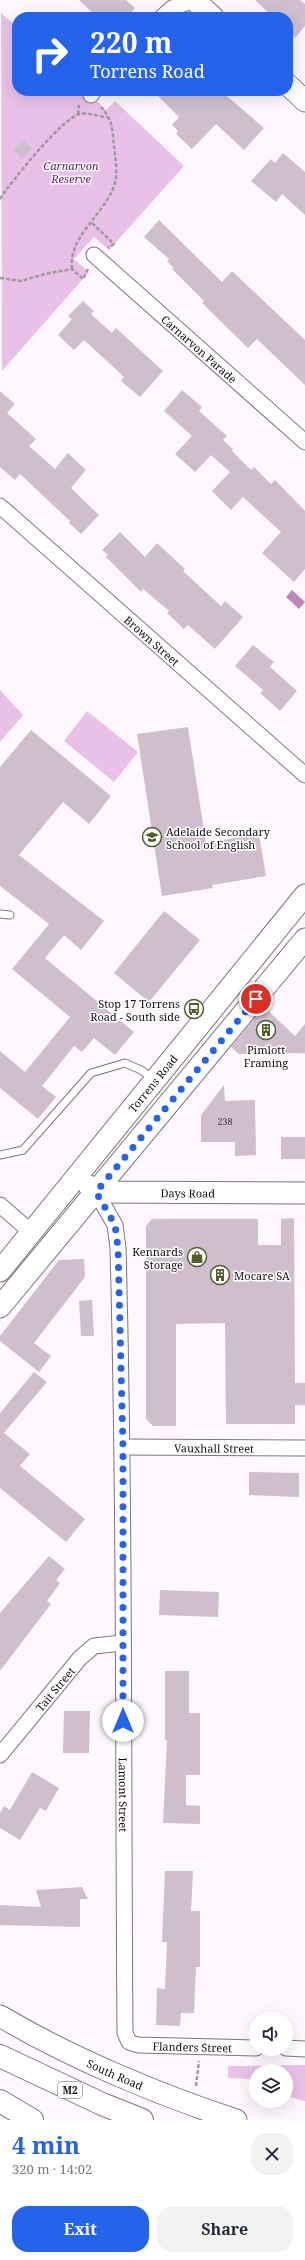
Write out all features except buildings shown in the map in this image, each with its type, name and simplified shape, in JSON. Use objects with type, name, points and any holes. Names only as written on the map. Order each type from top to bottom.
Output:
[{"type":"highway","name":"M2","points":[[0,2056],[40,2076],[142,2120]]},
{"type":"highway","points":[[0,2101],[32,2120]]},
{"type":"main road","points":[[195,0],[208,12]]},
{"type":"main road","points":[[293,90],[305,101]]},
{"type":"main road","name":"Torrens Road","points":[[0,1271],[305,895]]},
{"type":"main road","points":[[0,1307],[305,939]]},
{"type":"main road","points":[[78,1176],[96,1192]]},
{"type":"main road","name":"Days Road","points":[[96,1192],[305,1193]]},
{"type":"main road","name":"South Road","points":[[0,2016],[19,2027],[97,2065],[168,2095],[236,2120]]},
{"type":"street","points":[[168,12],[172,8],[195,0]]},
{"type":"street","name":"Carnarvon Parade","points":[[94,255],[305,442]]},
{"type":"street","name":"Brown Street","points":[[0,506],[305,775]]},
{"type":"street","name":"Lamont Street","points":[[96,1192],[115,1225],[118,1248],[123,1448],[122,1643],[125,2034],[129,2042]]},
{"type":"street","points":[[0,1205],[32,1232]]},
{"type":"street","name":"Vauxhall Street","points":[[123,1448],[305,1448]]},
{"type":"street","name":"Tait Street","points":[[0,1755],[80,1658],[94,1646],[122,1643]]},
{"type":"street","name":"Flanders Street","points":[[129,2042],[138,2045],[249,2048]]},
{"type":"street","points":[[293,2048],[305,2049]]},
{"type":"lane","points":[[0,914],[10,915]]},
{"type":"lane","points":[[0,1155],[23,1150],[80,1083],[91,1073],[125,1063],[141,1070],[155,1081]]},
{"type":"path","points":[[84,279],[72,269],[71,260],[82,233],[92,224],[102,210],[116,182],[116,160],[111,118],[95,96]]},
{"type":"path","points":[[0,199],[8,187],[52,136],[75,115],[81,113],[111,118]]},
{"type":"path","points":[[92,224],[114,244]]},
{"type":"path","points":[[0,278],[21,281],[45,274],[72,269]]},
{"type":"path","points":[[195,2091],[201,2047]]},
{"type":"green space","name":"Carnarvon Reserve","points":[[1,13],[12,23],[12,96],[92,96],[106,110],[115,101],[184,166],[109,250],[94,237],[74,259],[89,272],[2,371]]},
{"type":"green space","points":[[0,690],[23,715],[0,742]]},
{"type":"green space","points":[[87,711],[138,752],[114,782],[64,741]]},
{"type":"green space","points":[[293,2065],[305,2065],[305,2101],[293,2098]]},
{"type":"green space","points":[[228,2066],[249,2066],[249,2079],[228,2078]]},
{"type":"shaded area","points":[[292,590],[305,602],[299,609],[286,597]]},
{"type":"place","name":"Adelaide Secondary School of English","points":[[152,837]]},
{"type":"place","name":"Stop 17 Torrens Road - South side","points":[[194,1009]]},
{"type":"place","name":"Pimlott Framing","points":[[266,1030]]},
{"type":"place","name":"Kennards Storage","points":[[197,1257]]},
{"type":"place","name":"Mocare SA","points":[[220,1275]]},
{"type":"route","points":[[123,1721],[123,1448],[118,1248],[115,1225],[96,1192],[256,999]]}]
